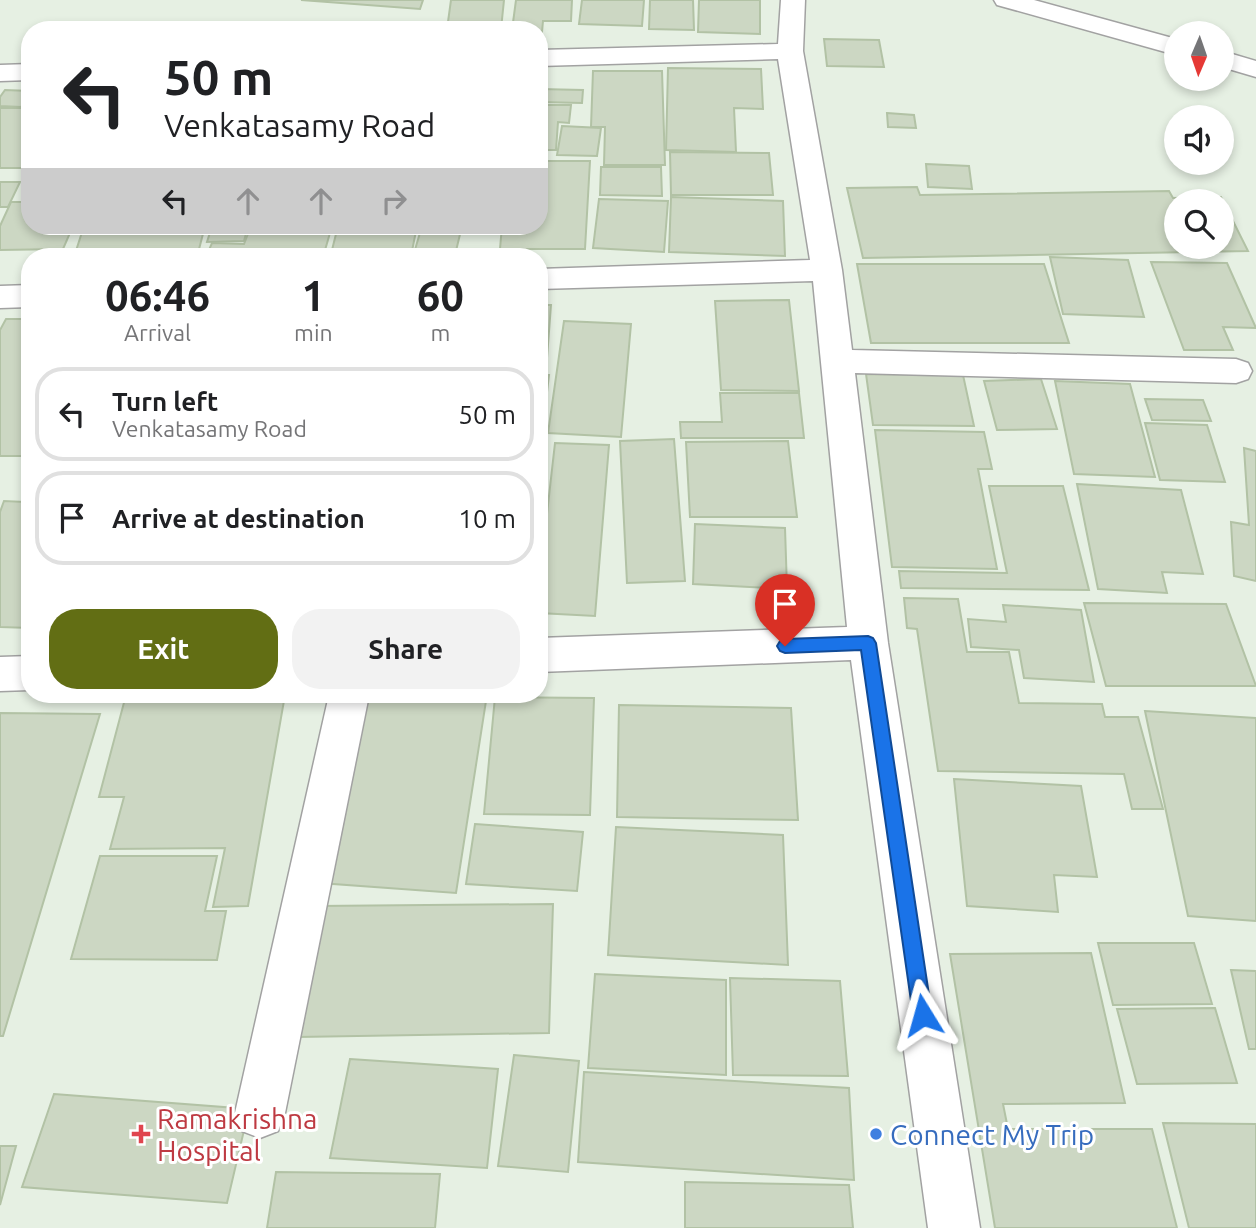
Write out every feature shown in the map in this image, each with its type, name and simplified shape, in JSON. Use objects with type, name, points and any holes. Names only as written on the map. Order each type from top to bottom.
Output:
[{"type":"street","points":[[793,0],[790,51],[827,270],[868,643],[954,1228]]},
{"type":"street","points":[[1006,0],[1164,44]]},
{"type":"street","points":[[548,58],[790,51]]},
{"type":"street","points":[[1234,63],[1256,69]]},
{"type":"street","points":[[0,73],[21,72]]},
{"type":"street","points":[[548,279],[827,270]]},
{"type":"street","points":[[0,297],[21,296]]},
{"type":"street","points":[[836,361],[1236,371]]},
{"type":"street","points":[[548,655],[868,643]]},
{"type":"street","points":[[0,674],[21,673]]},
{"type":"street","points":[[260,1113],[347,703]]},
{"type":"building","points":[[301,0],[423,0],[420,9]]},
{"type":"building","points":[[451,0],[504,0],[502,21],[448,21]]},
{"type":"building","points":[[516,0],[572,0],[571,21],[513,21]]},
{"type":"building","points":[[582,0],[644,0],[642,26],[579,24]]},
{"type":"building","points":[[650,0],[693,0],[694,30],[649,29]]},
{"type":"building","points":[[699,0],[760,0],[760,34],[698,32]]},
{"type":"building","points":[[824,39],[879,40],[884,67],[827,66]]},
{"type":"building","points":[[668,68],[761,69],[763,109],[734,108],[736,152],[666,150]]},
{"type":"building","points":[[593,71],[662,71],[665,165],[604,165],[605,127],[591,127]]},
{"type":"building","points":[[548,89],[583,90],[582,103],[548,102]]},
{"type":"building","points":[[5,90],[21,91],[21,107],[0,106],[0,97]]},
{"type":"building","points":[[548,105],[571,105],[569,123],[558,122],[556,150],[548,150]]},
{"type":"building","points":[[0,108],[21,108],[21,168],[0,168]]},
{"type":"building","points":[[887,113],[914,115],[916,128],[888,127]]},
{"type":"building","points":[[562,126],[601,128],[597,156],[557,155]]},
{"type":"building","points":[[670,152],[769,153],[773,195],[671,195]]},
{"type":"building","points":[[548,161],[590,161],[585,249],[500,248],[501,235],[548,235]]},
{"type":"building","points":[[926,164],[969,166],[972,189],[928,187]]},
{"type":"building","points":[[601,167],[661,167],[662,196],[600,195]]},
{"type":"building","points":[[0,182],[20,182],[8,207],[0,207]]},
{"type":"building","points":[[917,187],[920,195],[1164,191],[1164,253],[863,258],[847,188]]},
{"type":"building","points":[[671,197],[783,201],[785,256],[669,252]]},
{"type":"building","points":[[599,199],[668,201],[664,252],[593,248]]},
{"type":"building","points":[[11,202],[21,202],[21,235],[69,235],[63,248],[0,250],[0,226]]},
{"type":"building","points":[[1234,223],[1248,251],[1234,251]]},
{"type":"building","points":[[81,235],[203,235],[199,248],[77,248]]},
{"type":"building","points":[[209,235],[246,235],[244,241],[207,242]]},
{"type":"building","points":[[248,235],[329,235],[326,248],[210,248],[212,243],[244,244]]},
{"type":"building","points":[[336,235],[415,235],[413,248],[332,248]]},
{"type":"building","points":[[419,235],[460,235],[457,248],[415,248]]},
{"type":"building","points":[[1050,257],[1128,260],[1144,317],[1063,314]]},
{"type":"building","points":[[1151,262],[1227,263],[1256,328],[1223,327],[1233,350],[1184,350]]},
{"type":"building","points":[[857,264],[1044,264],[1069,343],[871,343]]},
{"type":"building","points":[[789,300],[799,391],[721,390],[715,301]]},
{"type":"building","points":[[548,305],[551,305],[548,345]]},
{"type":"building","points":[[6,319],[21,319],[21,456],[0,456],[0,330]]},
{"type":"building","points":[[564,321],[631,324],[621,437],[548,433]]},
{"type":"building","points":[[866,374],[963,375],[974,426],[873,425]]},
{"type":"building","points":[[1041,379],[1057,429],[997,430],[984,381]]},
{"type":"building","points":[[1055,381],[1130,384],[1155,477],[1074,474]]},
{"type":"building","points":[[720,393],[799,393],[804,438],[681,438],[680,422],[722,422]]},
{"type":"building","points":[[1145,399],[1203,400],[1211,421],[1152,420]]},
{"type":"building","points":[[1145,423],[1207,425],[1225,482],[1160,480]]},
{"type":"building","points":[[875,430],[984,432],[992,469],[978,469],[997,569],[892,567]]},
{"type":"building","points":[[674,439],[685,581],[627,583],[620,441]]},
{"type":"building","points":[[788,441],[797,517],[690,517],[686,442]]},
{"type":"building","points":[[555,443],[609,445],[595,616],[548,613],[548,505]]},
{"type":"building","points":[[1244,448],[1256,451],[1256,581],[1234,576],[1231,522],[1249,525]]},
{"type":"building","points":[[1077,484],[1181,490],[1203,574],[1162,572],[1167,593],[1098,589]]},
{"type":"building","points":[[989,486],[1063,486],[1089,590],[901,588],[899,571],[1007,573]]},
{"type":"building","points":[[4,501],[21,502],[21,628],[0,627],[0,512]]},
{"type":"building","points":[[695,524],[785,528],[787,589],[693,584]]},
{"type":"building","points":[[904,598],[958,599],[967,652],[1009,652],[1019,703],[1102,704],[1105,717],[1138,717],[1163,809],[1132,809],[1124,774],[938,771],[917,629],[907,628]]},
{"type":"building","points":[[1084,603],[1226,604],[1256,686],[1106,686]]},
{"type":"building","points":[[1003,605],[1081,610],[1094,682],[1024,678],[1019,650],[971,647],[968,619],[1006,622]]},
{"type":"building","points":[[548,698],[594,698],[590,815],[484,814],[494,703],[548,703]]},
{"type":"building","points":[[124,703],[284,703],[248,906],[213,907],[225,848],[110,849],[124,797],[99,797]]},
{"type":"building","points":[[360,703],[486,703],[456,893],[320,883]]},
{"type":"building","points":[[619,705],[791,708],[798,820],[617,817]]},
{"type":"building","points":[[1145,711],[1256,718],[1256,921],[1188,916]]},
{"type":"building","points":[[0,713],[100,714],[3,1036],[0,1036]]},
{"type":"building","points":[[954,779],[1081,786],[1097,877],[1054,875],[1058,912],[967,906]]},
{"type":"building","points":[[475,824],[583,832],[577,891],[466,884]]},
{"type":"building","points":[[616,827],[783,835],[788,965],[608,955]]},
{"type":"building","points":[[100,856],[217,856],[205,911],[226,911],[217,960],[71,959]]},
{"type":"building","points":[[553,904],[549,1033],[298,1037],[317,906]]},
{"type":"building","points":[[1098,943],[1194,943],[1212,1004],[1113,1005]]},
{"type":"building","points":[[1091,953],[1125,1103],[1003,1104],[1008,1129],[1152,1129],[1177,1228],[995,1228],[950,954]]},
{"type":"building","points":[[1231,970],[1256,971],[1256,1049],[1249,1049]]},
{"type":"building","points":[[595,974],[726,980],[726,1075],[588,1068]]},
{"type":"building","points":[[730,978],[840,981],[848,1076],[733,1075]]},
{"type":"building","points":[[1215,1008],[1237,1083],[1137,1084],[1117,1009]]},
{"type":"building","points":[[514,1055],[579,1061],[568,1172],[498,1166]]},
{"type":"building","points":[[350,1059],[498,1069],[487,1168],[330,1158]]},
{"type":"building","points":[[584,1072],[849,1088],[854,1180],[578,1162]]},
{"type":"building","points":[[54,1094],[249,1109],[227,1203],[22,1187]]},
{"type":"building","points":[[1163,1123],[1256,1124],[1256,1228],[1189,1228]]},
{"type":"building","points":[[0,1146],[16,1146],[0,1205]]},
{"type":"building","points":[[276,1172],[440,1174],[435,1228],[267,1228]]},
{"type":"building","points":[[685,1182],[849,1185],[853,1228],[685,1228]]},
{"type":"place","name":"Ramakrishna Hospital","points":[[141,1134]]},
{"type":"place","name":"Connect My Trip","points":[[876,1134]]},
{"type":"route","points":[[785,646],[868,643],[923,1015]]}]
